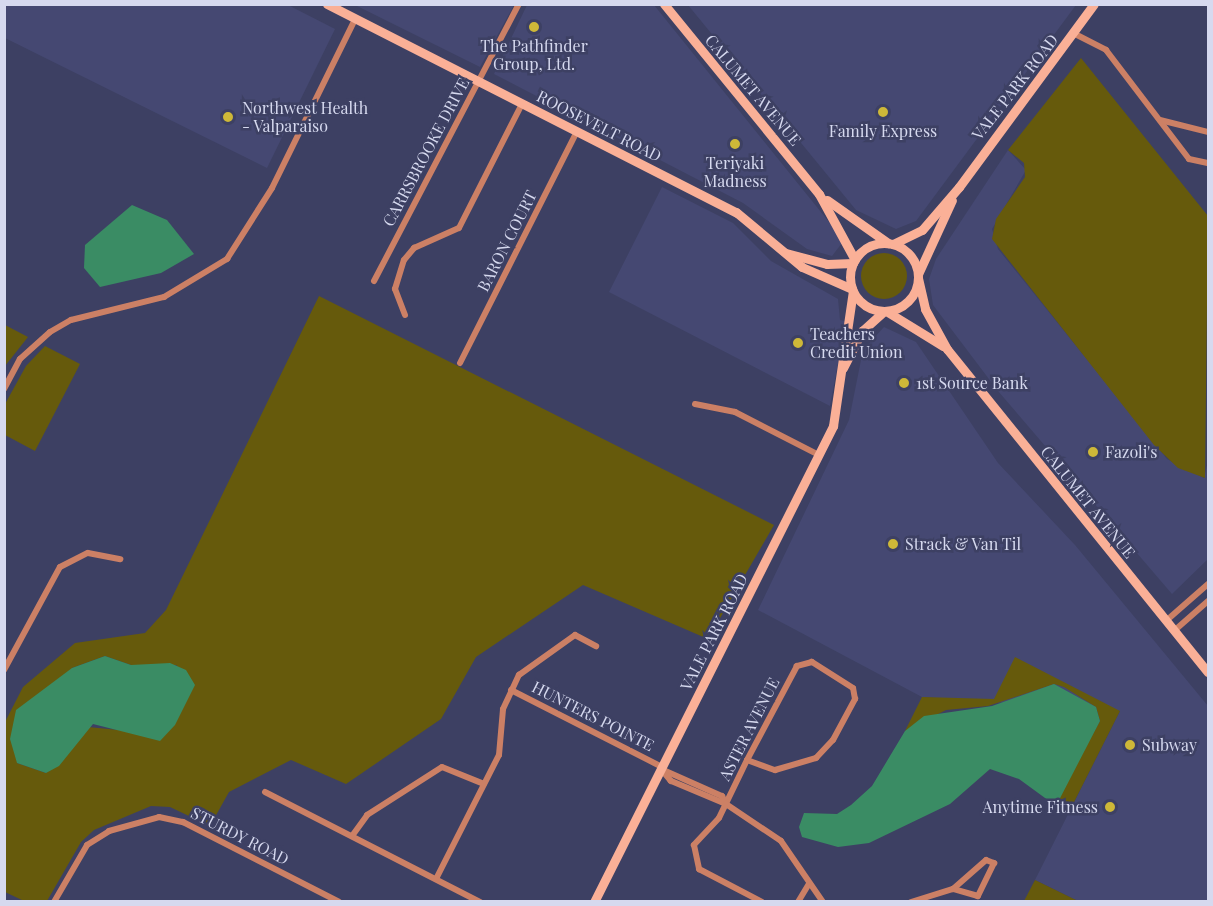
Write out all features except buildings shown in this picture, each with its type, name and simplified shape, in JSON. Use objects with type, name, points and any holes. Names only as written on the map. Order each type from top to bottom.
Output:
[{"type":"main road","name":"ROOSEVELT ROAD","points":[[327,4],[736,212],[802,267],[853,290]]},
{"type":"main road","name":"CALUMET AVENUE","points":[[664,4],[819,194],[854,262]]},
{"type":"main road","name":"VALE PARK ROAD","points":[[890,244],[922,230],[959,187],[1075,34],[1094,4]]},
{"type":"main road","name":"VALE PARK ROAD","points":[[918,276],[959,187]]},
{"type":"main road","name":"CALUMET AVENUE","points":[[819,194],[890,244]]},
{"type":"main road","points":[[890,244],[911,256],[918,276],[907,301],[885,311],[866,305],[853,290],[854,262],[867,249],[890,244]]},
{"type":"main road","name":"ROOSEVELT ROAD","points":[[786,253],[827,264],[854,262]]},
{"type":"main road","name":"CALUMET AVENUE","points":[[918,276],[925,309],[947,349],[1209,672]]},
{"type":"main road","name":"VALE PARK ROAD","points":[[594,902],[819,455],[837,413],[853,290]]},
{"type":"main road","name":"CALUMET AVENUE","points":[[885,311],[947,349]]},
{"type":"main road","name":"VALE PARK ROAD","points":[[842,370],[862,331],[885,311]]},
{"type":"street","name":"CARRSBROOKE DRIVE","points":[[374,281],[519,4]]},
{"type":"street","points":[[4,388],[20,359],[50,332],[71,320],[164,297],[227,259],[272,188],[355,19]]},
{"type":"street","points":[[1075,34],[1106,50],[1189,159],[1209,163]]},
{"type":"street","points":[[405,315],[394,289],[404,260],[414,248],[459,228],[522,104]]},
{"type":"street","points":[[1159,120],[1209,132]]},
{"type":"street","name":"BARON COURT","points":[[460,363],[577,131]]},
{"type":"street","points":[[695,404],[735,412],[819,455]]},
{"type":"street","points":[[4,670],[60,567],[88,553],[120,559]]},
{"type":"street","points":[[1167,620],[1209,584]]},
{"type":"street","points":[[1175,630],[1209,601]]},
{"type":"street","name":"HUNTERS POINTE","points":[[436,879],[502,746],[503,709],[511,690],[528,666],[575,635],[596,646]]},
{"type":"street","name":"ASTER AVENUE","points":[[747,760],[775,770],[792,769],[816,758],[833,740],[855,699],[853,688],[812,662],[797,666],[747,760],[726,804],[696,841],[694,861],[702,871],[762,902]]},
{"type":"street","name":"HUNTERS POINTE","points":[[511,690],[662,768],[671,781],[726,804],[781,841],[823,902]]},
{"type":"street","points":[[352,836],[368,815],[442,767],[484,784]]},
{"type":"street","points":[[265,792],[480,902]]},
{"type":"street","name":"STURDY ROAD","points":[[54,902],[87,845],[109,831],[159,817],[183,822],[339,902]]},
{"type":"street","points":[[911,902],[953,889],[986,860],[994,863],[978,896],[953,889]]},
{"type":"street","points":[[798,902],[809,884]]},
{"type":"shaded area","name":"Northwest Health - Valparaiso","points":[[4,5],[288,5],[335,29],[267,168],[5,38]]},
{"type":"shaded area","points":[[355,5],[514,5],[480,67]]},
{"type":"shaded area","points":[[527,5],[654,5],[833,227],[842,243],[832,256],[807,249],[743,203],[494,74]]},
{"type":"shaded area","points":[[688,5],[1076,5],[916,221],[896,229],[856,210]]},
{"type":"shaded area","points":[[1081,58],[1208,216],[1205,478],[1178,468],[1154,445],[992,239],[996,219],[1025,177],[1024,163],[1008,150]]},
{"type":"shaded area","points":[[1008,150],[1026,170],[992,229],[998,249],[1167,459],[1204,478],[1208,461],[1208,559],[1172,594],[998,391],[933,305],[929,279],[936,259]]},
{"type":"shaded area","points":[[662,187],[733,223],[771,261],[838,299],[840,320],[846,321],[830,406],[609,292]]},
{"type":"shaded area","points":[[132,205],[167,220],[194,254],[161,273],[100,287],[84,268],[85,245]]},
{"type":"shaded area","points":[[884,253],[900,260],[907,276],[900,292],[884,299],[868,292],[861,276],[868,260]]},
{"type":"shaded area","points":[[319,296],[774,525],[708,639],[583,585],[476,657],[441,719],[346,784],[291,760],[229,792],[210,826],[170,807],[151,806],[94,830],[81,842],[47,901],[24,901],[5,892],[4,724],[23,687],[75,643],[145,633],[166,610]],"holes":[[[105,656],[131,665],[177,665],[129,731],[88,727],[46,773],[17,763],[72,668]]]},
{"type":"shaded area","points":[[5,325],[28,337],[5,366]]},
{"type":"shaded area","points":[[884,327],[916,342],[998,463],[1075,545],[1208,706],[1208,901],[1078,901],[1035,880],[1120,711],[922,697],[758,610],[849,420],[863,350]]},
{"type":"shaded area","points":[[45,346],[80,364],[35,451],[5,435],[5,404],[26,366]]},
{"type":"shaded area","points":[[105,656],[131,665],[170,663],[186,670],[195,685],[175,725],[160,741],[93,724],[59,766],[46,773],[17,763],[10,739],[16,710],[72,668]]},
{"type":"shaded area","points":[[1015,657],[1120,711],[1068,814],[1052,806],[1100,721],[1096,707],[1064,687],[1054,684],[988,706],[946,710],[905,731],[922,697],[994,699]]},
{"type":"shaded area","points":[[1054,684],[1096,707],[1100,721],[1056,806],[1019,779],[990,769],[950,804],[869,843],[838,847],[802,837],[799,827],[804,813],[837,814],[851,805],[872,786],[905,731],[924,716],[992,706]]},
{"type":"shaded area","points":[[1035,880],[1078,901],[1024,901]]},
{"type":"place","name":"The Pathfinder Group, Ltd.","points":[[534,27]]},
{"type":"place","name":"Family Express","points":[[883,112]]},
{"type":"place","name":"Northwest Health - Valparaiso","points":[[228,117]]},
{"type":"place","name":"Teriyaki Madness","points":[[735,144]]},
{"type":"place","name":"Teachers Credit Union","points":[[798,343]]},
{"type":"place","name":"1st Source Bank","points":[[904,383]]},
{"type":"place","name":"Fazoli's","points":[[1093,452]]},
{"type":"place","name":"Strack & Van Til","points":[[893,544]]},
{"type":"place","name":"Subway","points":[[1130,745]]},
{"type":"place","name":"Anytime Fitness","points":[[1110,807]]}]
